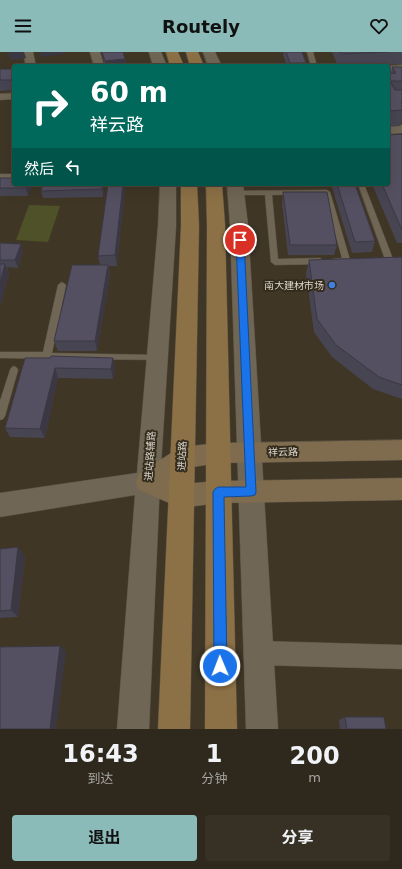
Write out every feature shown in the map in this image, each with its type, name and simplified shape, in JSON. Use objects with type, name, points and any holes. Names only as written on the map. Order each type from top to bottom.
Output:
[{"type":"main road","points":[[172,52],[177,64]]},
{"type":"main road","points":[[192,52],[197,64]]},
{"type":"main road","name":"进站路","points":[[174,729],[190,226],[189,186]]},
{"type":"main road","points":[[214,186],[216,225],[221,729]]},
{"type":"main road","name":"祥云路","points":[[148,482],[182,458],[218,453],[402,450]]},
{"type":"main road","points":[[148,482],[181,496],[218,492],[402,489]]},
{"type":"street","points":[[28,52],[31,64]]},
{"type":"street","points":[[95,52],[98,64]]},
{"type":"street","points":[[155,52],[159,64]]},
{"type":"street","points":[[209,52],[214,64]]},
{"type":"street","points":[[390,69],[402,68]]},
{"type":"street","points":[[0,97],[12,96]]},
{"type":"street","points":[[390,130],[402,129]]},
{"type":"street","name":"进站路辅路","points":[[133,729],[148,482],[167,226],[168,186]]},
{"type":"street","points":[[236,189],[239,225],[262,729]]},
{"type":"street","name":"祥云路","points":[[0,505],[148,482]]},
{"type":"street","points":[[259,653],[402,657]]},
{"type":"lane","points":[[310,52],[313,64]]},
{"type":"lane","points":[[0,176],[12,176]]},
{"type":"lane","points":[[362,186],[389,259]]},
{"type":"lane","points":[[236,189],[268,193],[327,192],[349,260],[275,262],[268,193]]},
{"type":"lane","points":[[47,356],[62,284]]},
{"type":"lane","points":[[0,355],[157,358]]},
{"type":"lane","points":[[0,416],[14,370]]},
{"type":"green space","points":[[29,205],[60,206],[48,242],[16,240]]},
{"type":"building","points":[[102,52],[123,52],[125,59],[105,61]]},
{"type":"building","points":[[286,52],[302,52],[306,63],[290,63]]},
{"type":"building","points":[[340,52],[389,52],[341,54]]},
{"type":"building","points":[[392,67],[402,67],[402,81],[390,81],[390,74],[396,73]]},
{"type":"building","points":[[0,69],[12,69],[12,80],[0,80]]},
{"type":"building","points":[[390,81],[395,90],[402,90],[402,110],[390,111]]},
{"type":"building","points":[[402,134],[402,230],[383,186],[390,186],[390,135]]},
{"type":"building","points":[[0,178],[12,178],[12,186],[27,186],[26,188],[0,188]]},
{"type":"building","points":[[42,186],[102,186],[102,189],[41,191]]},
{"type":"building","points":[[108,186],[123,186],[115,255],[98,256]]},
{"type":"building","points":[[338,186],[356,186],[375,241],[355,242]]},
{"type":"building","points":[[283,192],[327,192],[337,245],[290,245]]},
{"type":"building","points":[[0,243],[21,244],[15,260],[0,260]]},
{"type":"building","points":[[402,257],[402,385],[379,377],[336,345],[317,319],[309,260]]},
{"type":"building","points":[[0,264],[5,264],[0,282]]},
{"type":"building","points":[[72,265],[108,265],[95,341],[54,341]]},
{"type":"building","points":[[51,356],[113,358],[111,369],[55,368],[40,429],[5,428],[25,358],[50,358]]},
{"type":"building","points":[[18,547],[11,610],[0,611],[0,549]]},
{"type":"building","points":[[60,646],[50,729],[0,729],[0,647]]},
{"type":"building","points":[[345,717],[384,717],[386,729],[347,729]]},
{"type":"place","name":"南大建材市场","points":[[332,285]]},
{"type":"route","points":[[220,666],[218,492],[251,492],[240,240]]}]
